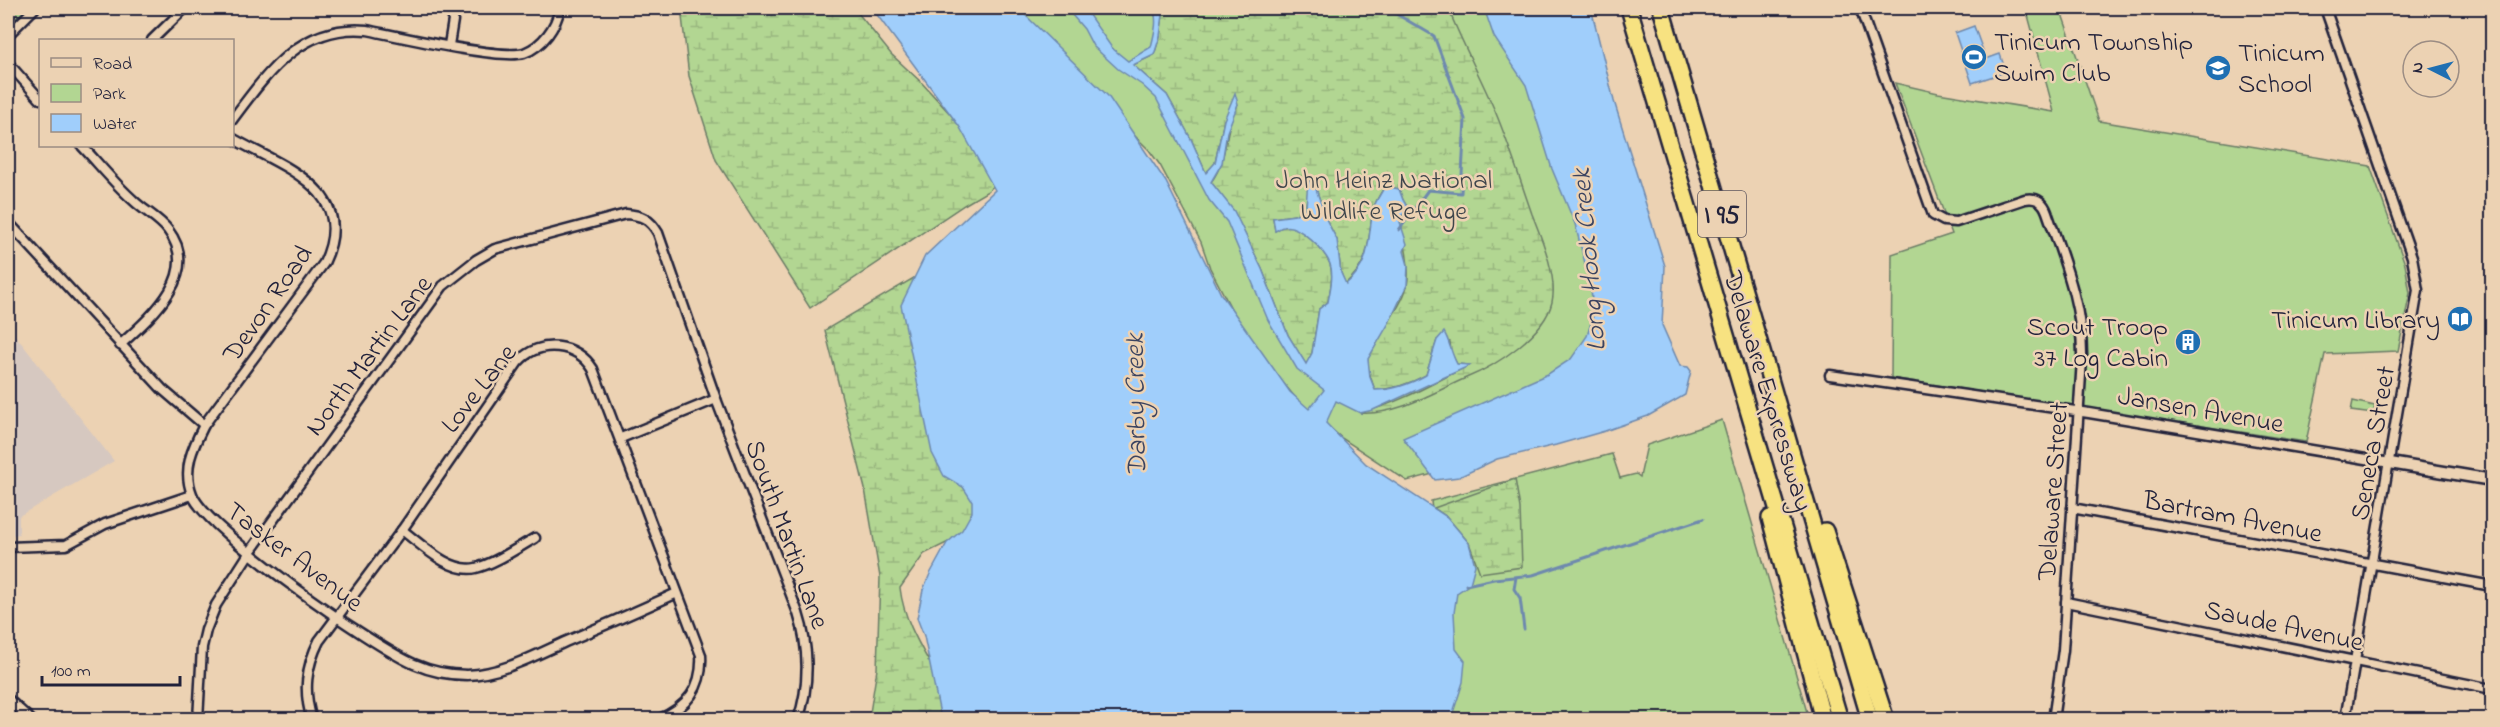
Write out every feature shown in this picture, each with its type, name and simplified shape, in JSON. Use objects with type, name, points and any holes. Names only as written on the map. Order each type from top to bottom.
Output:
[{"type":"highway","name":"Delaware Expressway","points":[[1629,8],[1840,720]]},
{"type":"highway","name":"Delaware Expressway","points":[[1661,8],[1870,720]]},
{"type":"highway","points":[[1737,372],[1759,476],[1823,720]]},
{"type":"highway","points":[[1784,421],[1823,523],[1886,720]]},
{"type":"street","points":[[8,35],[36,8]]},
{"type":"street","points":[[153,39],[185,8]]},
{"type":"street","points":[[449,45],[455,8]]},
{"type":"street","points":[[234,117],[281,60],[306,41],[328,32],[353,28],[505,54],[522,53],[540,44],[547,36],[560,8]]},
{"type":"street","name":"Delaware Street","points":[[1860,8],[1929,206],[1936,218],[1956,222],[2029,199],[2041,202],[2045,207],[2079,310],[2082,349],[2063,656],[2053,720]]},
{"type":"street","name":"Seneca Street","points":[[2325,8],[2417,277],[2416,311],[2345,720]]},
{"type":"street","points":[[8,63],[39,98]]},
{"type":"street","name":"Devon Road","points":[[204,425],[324,263],[334,243],[333,224],[321,192],[288,167],[234,139]]},
{"type":"street","points":[[83,147],[115,183],[163,224],[174,239],[179,254],[178,276],[169,294],[147,321],[120,345]]},
{"type":"street","name":"North Martin Lane","points":[[198,720],[201,658],[206,630],[216,605],[250,552],[443,286],[476,260],[495,249],[620,215],[632,214],[646,218],[653,223],[658,232],[716,399]]},
{"type":"street","points":[[8,222],[162,389],[204,425]]},
{"type":"street","name":"Love Lane","points":[[312,720],[306,693],[308,668],[319,641],[402,530],[518,362],[530,351],[546,347],[564,347],[585,357],[593,369],[621,438],[701,655],[701,673],[696,689],[687,701],[658,720]]},
{"type":"street","name":"Jansen Avenue","points":[[1830,375],[2078,411],[2493,480]]},
{"type":"street","points":[[621,438],[716,399]]},
{"type":"street","name":"South Martin Lane","points":[[716,399],[803,629],[807,686],[798,720]]},
{"type":"street","name":"Tasker Avenue","points":[[204,425],[188,463],[192,495],[216,526],[337,617],[414,664],[435,672],[470,675],[509,667],[678,593]]},
{"type":"street","points":[[8,547],[66,545],[105,524],[192,495]]},
{"type":"street","name":"Bartram Avenue","points":[[2072,508],[2493,586]]},
{"type":"street","points":[[402,530],[442,558],[461,568],[475,568],[535,538]]},
{"type":"street","name":"Saude Avenue","points":[[2066,602],[2493,689]]},
{"type":"street","points":[[8,699],[31,720]]},
{"type":"shaded area","points":[[8,326],[114,461],[19,516],[19,534],[8,536]]},
{"type":"green space","points":[[8,8],[35,8],[8,35]]},
{"type":"green space","points":[[681,8],[854,8],[891,54],[952,116],[1000,180],[988,191],[810,308],[716,160],[689,76]]},
{"type":"green space","name":"John Heinz National Wildlife Refuge","points":[[1006,8],[1531,8],[1602,295],[1574,436],[1407,481],[1343,439],[1299,402],[1247,339],[1210,268],[1201,242],[1160,165],[1149,150]]},
{"type":"green space","points":[[1164,8],[1448,8],[1500,124],[1548,257],[1553,281],[1552,302],[1540,326],[1518,348],[1478,373],[1401,407],[1374,413],[1360,413],[1402,399],[1469,365],[1457,364],[1451,352],[1450,342],[1437,340],[1426,375],[1402,386],[1375,390],[1368,359],[1404,295],[1408,279],[1400,222],[1402,215],[1409,210],[1399,189],[1385,186],[1379,196],[1374,207],[1365,257],[1361,266],[1345,284],[1341,273],[1337,240],[1327,221],[1315,186],[1309,180],[1306,207],[1295,215],[1273,218],[1275,231],[1284,226],[1290,226],[1303,233],[1323,252],[1331,268],[1328,302],[1319,309],[1312,353],[1306,365],[1288,335],[1262,269],[1234,212],[1211,182],[1221,164],[1230,124],[1238,104],[1224,120],[1215,163],[1206,173],[1167,95],[1133,65],[1154,55],[1160,36]]},
{"type":"green space","points":[[2026,8],[2060,8],[2099,121],[2370,166],[2405,264],[2410,293],[2398,351],[2325,354],[2306,442],[1891,378],[1892,254],[1952,234],[1895,83],[1938,93],[2054,112]]},
{"type":"green space","points":[[1028,211],[987,523],[924,554],[900,588],[909,623],[950,702],[956,719],[869,719],[877,669],[880,577],[865,489],[825,330]]},
{"type":"green space","points":[[2353,401],[2375,406],[2373,414],[2351,411]]},
{"type":"green space","points":[[1722,420],[1809,719],[1404,720],[1432,510],[1431,501],[1612,454],[1620,478],[1636,474],[1640,477],[1647,445]]},
{"type":"green space","points":[[1515,479],[1520,508],[1522,567],[1480,573],[1469,543],[1447,517],[1434,508]]},
{"type":"water","name":"Darby Creek","points":[[872,8],[1018,8],[1108,96],[1166,182],[1221,294],[1290,392],[1309,409],[1324,390],[1297,369],[1268,320],[1227,222],[1209,200],[1156,98],[1142,85],[1118,69],[1093,46],[1084,29],[1066,8],[1084,8],[1112,48],[1128,61],[1151,47],[1156,22],[1152,8],[1164,8],[1160,36],[1154,55],[1133,65],[1167,95],[1206,173],[1215,163],[1224,120],[1235,93],[1238,104],[1227,132],[1222,163],[1211,182],[1234,211],[1262,269],[1288,335],[1306,364],[1312,353],[1319,309],[1328,302],[1331,268],[1323,252],[1296,229],[1283,227],[1275,231],[1273,218],[1295,215],[1306,207],[1308,180],[1315,186],[1327,221],[1337,240],[1341,273],[1346,284],[1355,275],[1365,257],[1374,207],[1385,186],[1399,189],[1409,210],[1402,215],[1400,222],[1407,244],[1404,251],[1408,265],[1407,285],[1368,359],[1370,377],[1375,390],[1402,386],[1426,375],[1437,340],[1444,332],[1457,364],[1471,365],[1373,410],[1360,413],[1336,401],[1326,423],[1366,464],[1447,517],[1469,543],[1475,565],[1470,584],[1457,593],[1454,613],[1456,649],[1465,661],[1463,682],[1451,719],[941,719],[924,636],[917,618],[923,590],[930,574],[947,543],[962,530],[972,512],[972,501],[963,487],[944,476],[932,453],[901,305],[925,256],[995,190],[959,126]]},
{"type":"water","name":"Long Hook Creek","points":[[1484,8],[1591,8],[1614,101],[1665,266],[1662,325],[1680,366],[1688,367],[1691,371],[1685,395],[1648,416],[1556,445],[1497,459],[1459,477],[1435,480],[1403,438],[1548,374],[1571,359],[1587,336],[1593,316],[1591,287],[1575,224],[1552,169],[1526,85],[1494,37]]},
{"type":"water","name":"Tinicum Township Swim Club","points":[[1974,26],[1986,59],[2000,54],[2006,72],[1972,83],[1955,33]]},
{"type":"waterway","points":[[1386,8],[1434,36],[1465,119],[1461,193],[1428,190],[1399,230]]},
{"type":"waterway","points":[[1466,585],[1494,579],[1533,575],[1703,519]]},
{"type":"waterway","points":[[1516,577],[1514,589],[1520,598],[1524,629]]},
{"type":"place","name":"Tinicum Township Swim Club","points":[[1974,57]]},
{"type":"place","name":"Tinicum School","points":[[2218,68]]},
{"type":"place","name":"Tinicum Library","points":[[2460,319]]},
{"type":"place","name":"Scout Troop 37 Log Cabin","points":[[2188,342]]}]
